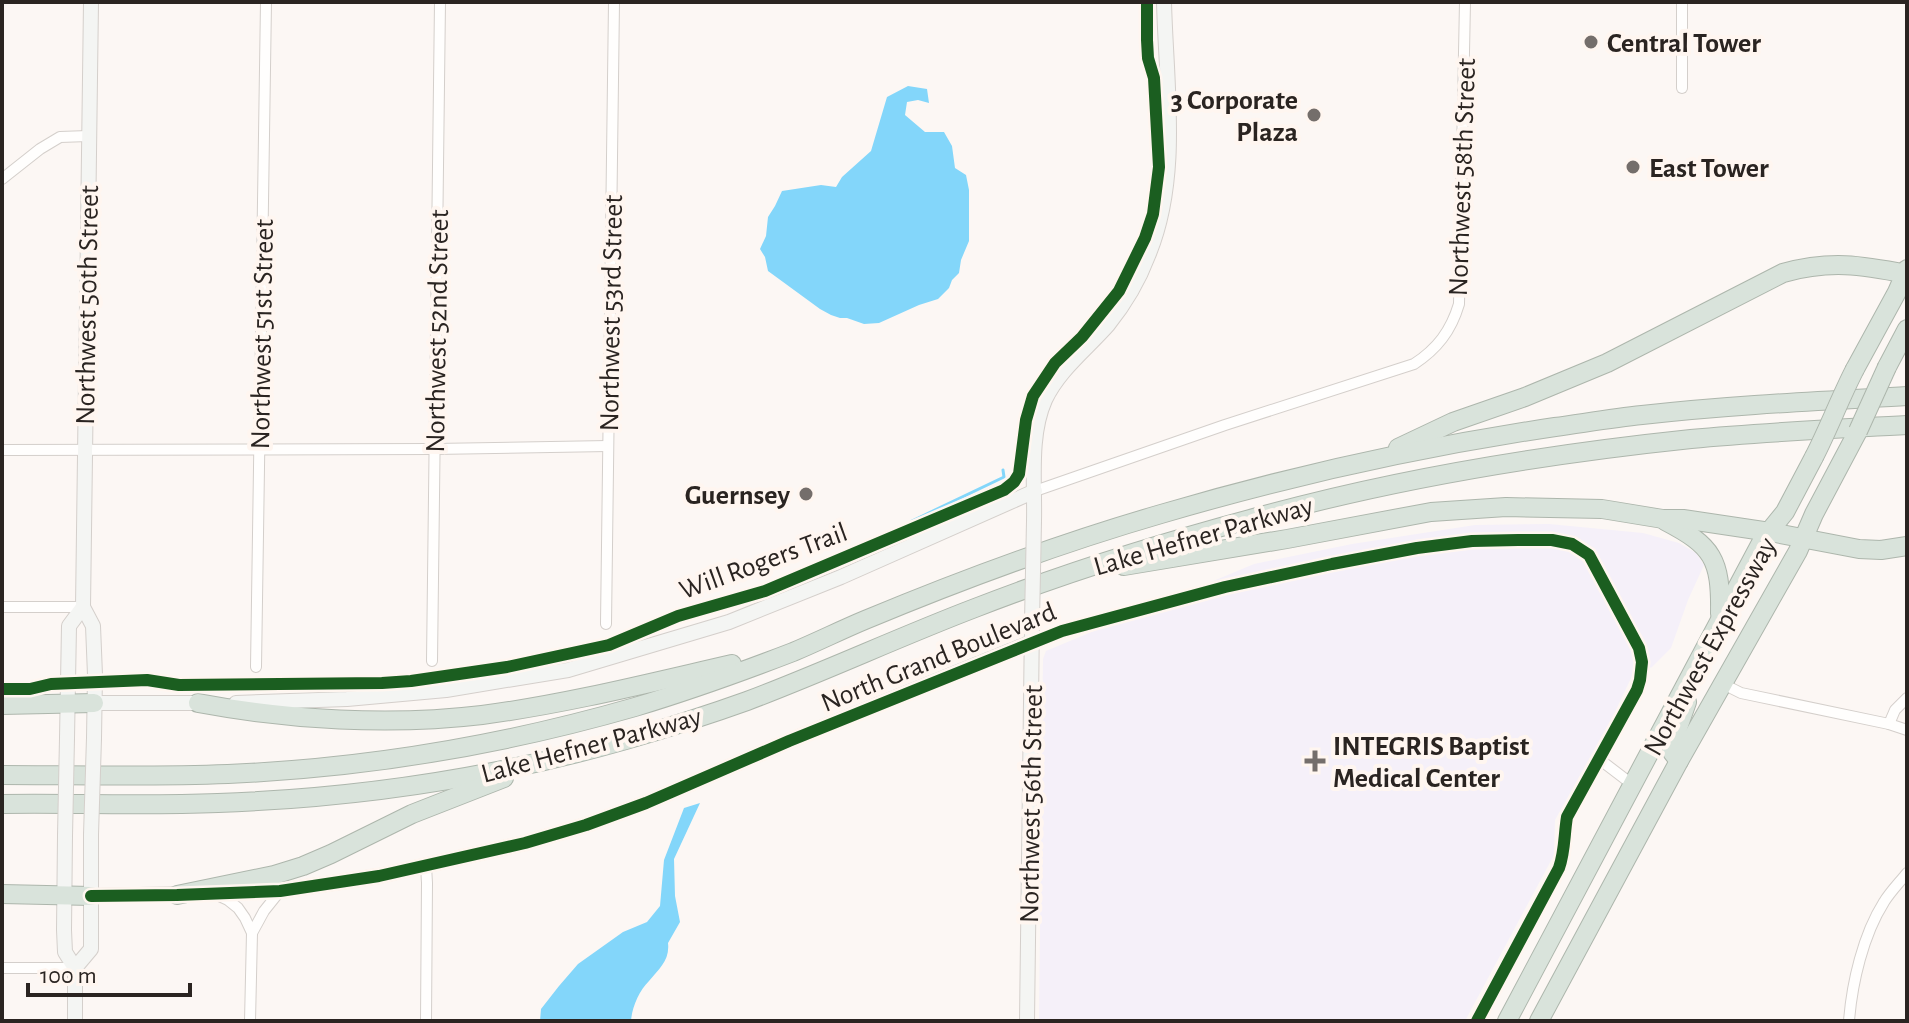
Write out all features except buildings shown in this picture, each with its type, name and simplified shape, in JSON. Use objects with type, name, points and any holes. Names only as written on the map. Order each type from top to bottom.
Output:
[{"type":"highway","points":[[1374,460],[1453,422],[1539,392],[1607,363],[1783,273],[1832,264],[1906,272]]},
{"type":"highway","name":"Northwest Expressway","points":[[1507,1021],[1763,539],[1785,512],[1906,272]]},
{"type":"highway","name":"Northwest Expressway","points":[[1539,1021],[1804,538],[1907,329]]},
{"type":"highway","name":"Lake Hefner Parkway","points":[[2,775],[226,774],[303,769],[417,755],[526,735],[640,705],[734,674],[864,620],[1085,538],[1230,494],[1374,460],[1507,434],[1637,415],[1907,396]]},
{"type":"highway","name":"Lake Hefner Parkway","points":[[2,804],[215,803],[303,798],[416,785],[509,769],[625,740],[748,701],[911,633],[1062,576],[1301,505],[1525,461],[1695,439],[1907,425]]},
{"type":"highway","points":[[1062,576],[1431,512],[1493,507],[1602,509],[1770,532],[1859,549],[1907,546]]},
{"type":"highway","points":[[1663,519],[1696,539],[1714,560],[1721,589],[1720,619]]},
{"type":"highway","points":[[198,703],[238,711],[375,720],[481,715],[568,700],[797,650]]},
{"type":"highway","points":[[1679,761],[1672,752],[1672,745],[1705,650]]},
{"type":"highway","points":[[2,705],[94,703]]},
{"type":"highway","points":[[177,895],[303,866],[412,814],[556,758]]},
{"type":"highway","points":[[1633,785],[1640,794],[1640,801],[1633,845]]},
{"type":"highway","points":[[2,894],[91,896]]},
{"type":"street","name":"Northwest 50th Street","points":[[75,968],[91,949],[93,626],[83,607],[91,2]]},
{"type":"street","name":"Northwest 51st Street","points":[[256,667],[266,2]]},
{"type":"street","name":"Northwest 52nd Street","points":[[432,661],[440,2]]},
{"type":"street","name":"Northwest 53rd Street","points":[[606,624],[614,2]]},
{"type":"street","name":"Northwest 56th Street","points":[[1027,1021],[1036,435],[1045,400],[1064,371],[1109,323],[1124,302],[1158,231],[1165,201],[1169,152],[1164,2]]},
{"type":"street","name":"Northwest 58th Street","points":[[1035,491],[1414,364],[1437,346],[1450,328],[1459,304],[1465,2]]},
{"type":"street","points":[[1682,2],[1682,88]]},
{"type":"street","points":[[2,179],[60,137],[88,136]]},
{"type":"street","points":[[2,450],[608,446]]},
{"type":"street","points":[[94,703],[347,699],[446,690],[568,670],[729,622],[841,577],[1035,491]]},
{"type":"street","name":"North Grand Boulevard","points":[[91,896],[280,891],[379,876],[525,843],[646,803],[789,741],[1062,631],[1225,587],[1332,564],[1472,541],[1552,540],[1572,544],[1589,555],[1639,648],[1642,662],[1637,690],[1599,759]]},
{"type":"street","points":[[2,607],[83,607]]},
{"type":"street","name":"Northwest 50th Street","points":[[75,1021],[75,968],[65,952],[67,703],[69,626],[83,607]]},
{"type":"street","points":[[1723,684],[1741,693],[1907,730]]},
{"type":"street","points":[[1889,724],[1895,710],[1907,698]]},
{"type":"street","points":[[1599,759],[1633,785]]},
{"type":"street","name":"Northwest Expressway","points":[[1477,1021],[1559,868],[1567,817],[1599,759]]},
{"type":"street","points":[[426,866],[426,1021]]},
{"type":"street","points":[[1849,1021],[1852,992],[1866,941],[1883,903],[1907,873]]},
{"type":"street","points":[[252,933],[280,891]]},
{"type":"street","points":[[211,893],[238,908],[252,933],[250,1021]]},
{"type":"street","points":[[2,968],[75,968]]},
{"type":"shaded area","name":"INTEGRIS Baptist Medical Center","points":[[1549,524],[1643,533],[1679,543],[1696,553],[1704,565],[1671,648],[1652,667],[1632,676],[1555,820],[1554,855],[1465,1021],[1039,1021],[1043,659],[1046,651],[1254,564],[1352,544],[1475,525]]},
{"type":"water","points":[[908,86],[927,89],[929,103],[918,100],[907,102],[905,115],[925,132],[944,132],[952,146],[955,168],[966,175],[969,241],[959,273],[938,299],[879,323],[864,324],[820,309],[768,271],[760,249],[766,236],[768,217],[782,191],[821,185],[836,187],[842,177],[871,151],[887,97]]},
{"type":"water","points":[[700,803],[674,859],[675,896],[680,922],[668,943],[663,964],[637,1000],[631,1021],[540,1021],[541,1009],[578,964],[623,932],[647,922],[660,906],[664,860],[684,808]]},
{"type":"waterway","points":[[912,521],[1004,477],[1003,470]]},
{"type":"cycle path","name":"Will Rogers Trail","points":[[2,689],[147,680],[179,685],[382,683],[507,667],[609,645],[678,616],[765,591],[1004,490],[1019,474],[1026,420],[1033,396],[1055,363],[1082,337],[1119,291],[1153,214],[1159,167],[1154,78],[1148,58],[1147,2]]},
{"type":"cycle path","points":[[91,896],[280,891],[379,876],[525,843],[646,803],[789,741],[1062,631],[1225,587],[1417,548],[1472,541],[1552,540],[1572,544],[1589,555],[1639,648],[1642,662],[1640,680],[1567,817],[1559,868],[1477,1021]]},
{"type":"place","name":"Central Tower","points":[[1591,42]]},
{"type":"place","name":"3 Corporate Plaza","points":[[1314,115]]},
{"type":"place","name":"East Tower","points":[[1633,167]]},
{"type":"place","name":"Guernsey","points":[[806,494]]},
{"type":"place","name":"INTEGRIS Baptist Medical Center","points":[[1315,761]]}]
